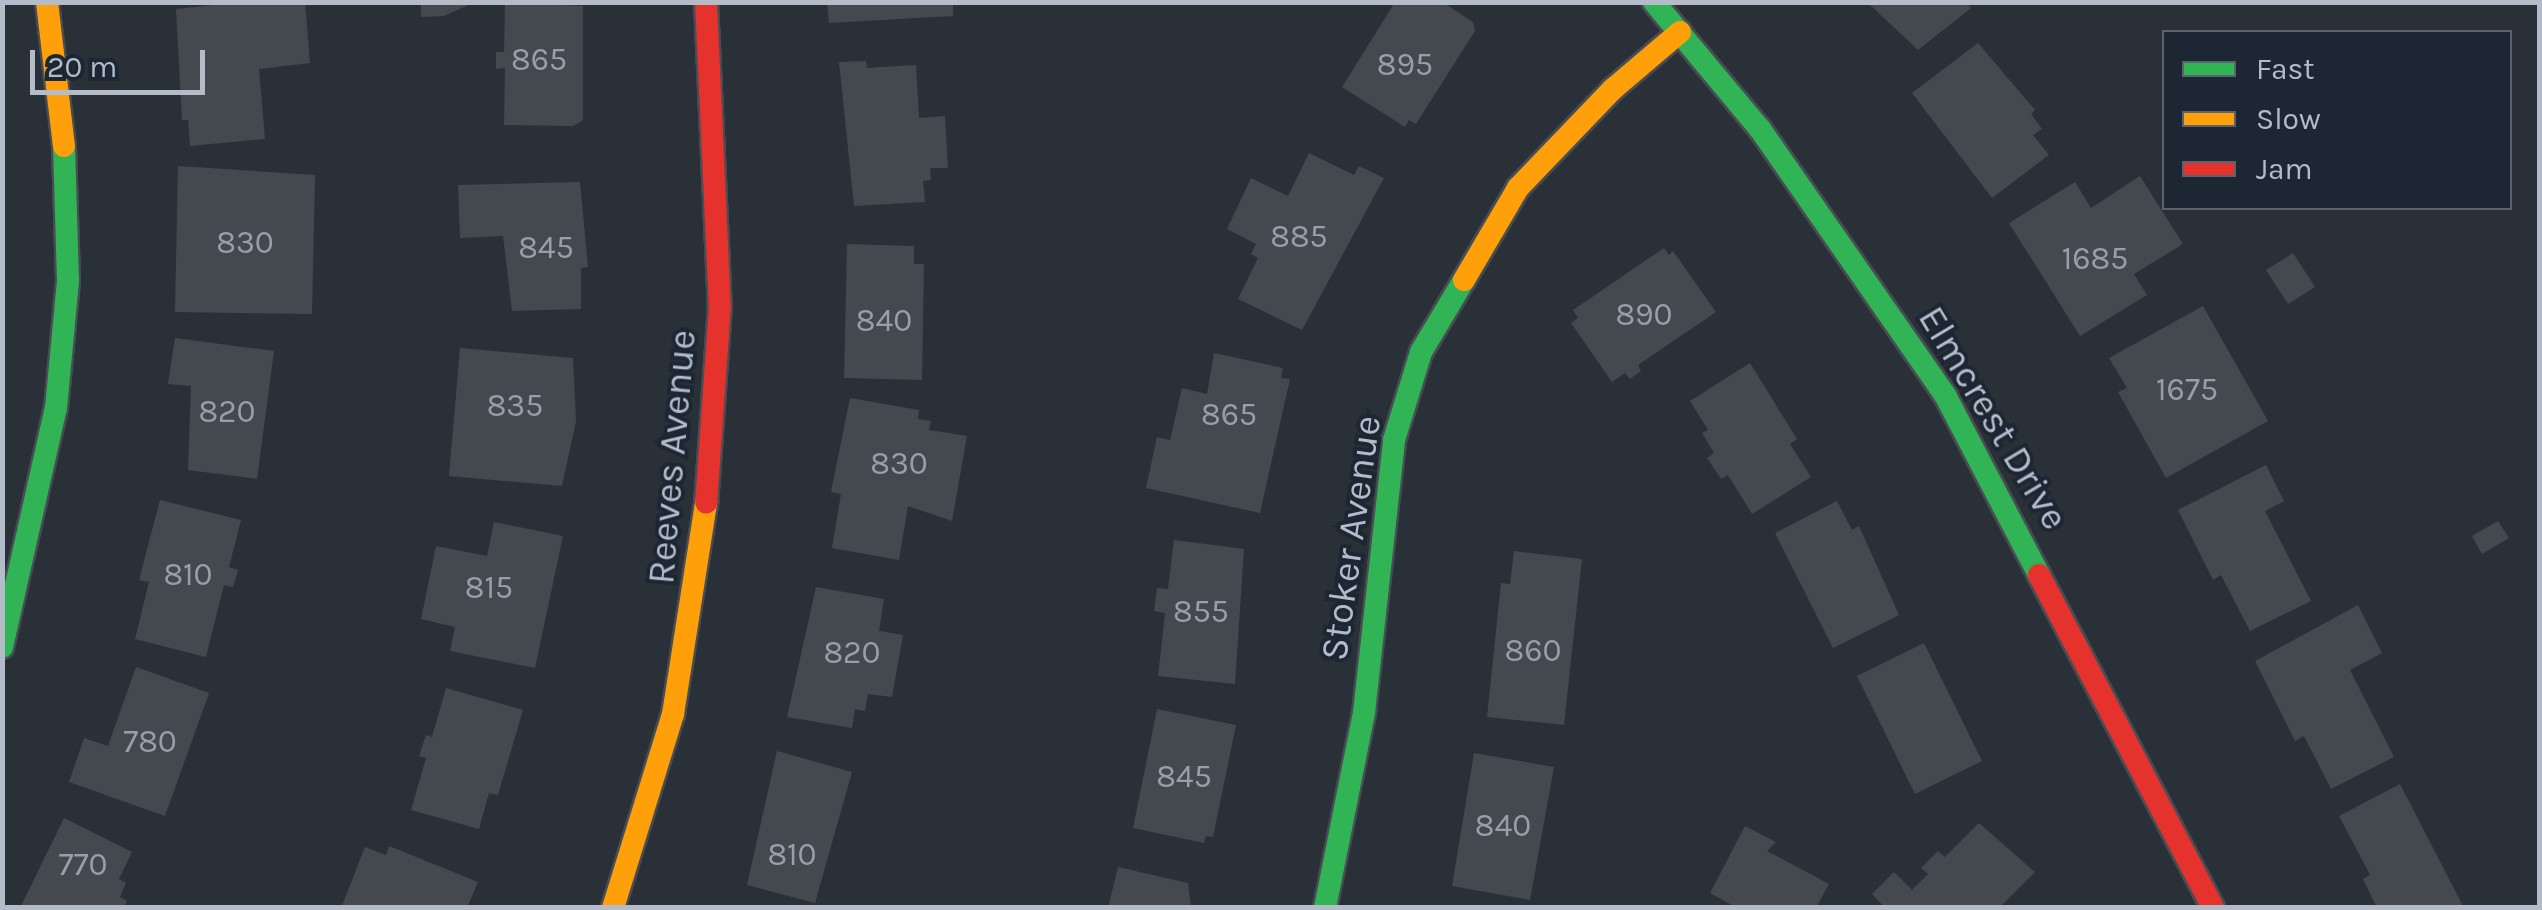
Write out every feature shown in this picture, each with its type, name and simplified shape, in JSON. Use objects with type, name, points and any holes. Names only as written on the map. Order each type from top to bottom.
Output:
[{"type":"street","points":[[2,646],[56,408],[68,281],[67,171],[47,2]]},
{"type":"street","name":"Reeves Avenue","points":[[613,908],[672,714],[710,480],[720,304],[706,2]]},
{"type":"street","name":"Elmcrest Drive","points":[[1654,2],[1842,240],[1945,395],[2214,908]]},
{"type":"street","name":"Stoker Avenue","points":[[1325,908],[1364,713],[1394,440],[1421,352],[1518,188],[1613,89],[1680,32]]},
{"type":"building","points":[[242,2],[305,2],[310,63],[259,69],[265,139],[190,146],[188,120],[182,120],[176,9]]},
{"type":"building","points":[[421,2],[475,2],[444,16],[421,17]]},
{"type":"building","points":[[505,2],[583,6],[583,120],[573,126],[504,125],[505,68],[496,69],[496,52],[504,52]]},
{"type":"building","points":[[827,2],[953,2],[953,16],[829,23]]},
{"type":"building","points":[[1395,2],[1442,2],[1473,22],[1475,31],[1416,124],[1409,120],[1405,127],[1342,87]]},
{"type":"building","points":[[1867,2],[1966,2],[1971,8],[1918,50]]},
{"type":"building","points":[[1978,43],[2035,110],[2031,114],[2042,129],[2033,135],[2049,155],[1992,198],[1912,93]]},
{"type":"building","points":[[866,61],[867,68],[916,65],[919,118],[945,116],[948,168],[930,168],[931,180],[923,181],[925,202],[854,206],[839,62]]},
{"type":"building","points":[[1309,153],[1354,175],[1359,166],[1384,178],[1302,330],[1238,299],[1258,258],[1251,254],[1256,244],[1227,229],[1251,178],[1288,196]]},
{"type":"building","points":[[178,166],[315,175],[312,314],[175,312]]},
{"type":"building","points":[[2140,176],[2183,244],[2134,274],[2147,295],[2080,336],[2009,223],[2075,182],[2091,208]]},
{"type":"building","points":[[580,182],[588,267],[581,268],[581,309],[512,311],[503,236],[460,238],[458,185]]},
{"type":"building","points":[[847,244],[914,246],[914,264],[924,264],[922,380],[844,378]]},
{"type":"building","points":[[1664,248],[1669,255],[1673,251],[1716,312],[1638,365],[1641,371],[1630,379],[1625,373],[1612,382],[1571,323],[1578,318],[1573,310]]},
{"type":"building","points":[[2293,253],[2315,287],[2288,304],[2266,270]]},
{"type":"building","points":[[2203,306],[2268,421],[2166,478],[2118,392],[2127,388],[2109,358]]},
{"type":"building","points":[[175,338],[274,351],[257,479],[188,470],[191,386],[168,384]]},
{"type":"building","points":[[460,348],[573,358],[576,421],[562,486],[449,476]]},
{"type":"building","points":[[1214,353],[1283,368],[1281,378],[1290,379],[1260,513],[1146,488],[1157,437],[1170,440],[1182,388],[1207,394]]},
{"type":"building","points":[[1750,363],[1797,439],[1790,444],[1811,477],[1752,514],[1728,475],[1721,479],[1707,458],[1714,453],[1702,433],[1708,430],[1690,401]]},
{"type":"building","points":[[850,398],[919,410],[918,419],[931,421],[929,430],[967,436],[952,521],[908,506],[899,560],[832,548],[841,494],[831,492]]},
{"type":"building","points":[[2266,465],[2284,501],[2265,511],[2311,601],[2250,631],[2221,575],[2213,580],[2178,510]]},
{"type":"building","points":[[160,500],[241,520],[229,567],[238,570],[233,587],[224,585],[206,657],[135,639],[149,582],[139,580]]},
{"type":"building","points":[[1837,501],[1852,530],[1859,526],[1899,615],[1833,648],[1775,533]]},
{"type":"building","points":[[2498,521],[2509,538],[2482,554],[2472,536]]},
{"type":"building","points":[[494,522],[563,536],[535,668],[450,651],[455,627],[421,619],[436,546],[487,556]]},
{"type":"building","points":[[1174,540],[1244,549],[1235,684],[1158,676],[1165,613],[1154,611],[1157,588],[1168,589]]},
{"type":"building","points":[[1514,551],[1582,559],[1564,725],[1487,717],[1501,583],[1510,584]]},
{"type":"building","points":[[816,587],[884,599],[879,631],[903,635],[892,697],[868,694],[865,711],[855,709],[852,728],[787,717]]},
{"type":"building","points":[[2358,605],[2382,653],[2350,670],[2394,757],[2331,789],[2304,736],[2295,741],[2255,661]]},
{"type":"building","points":[[1924,643],[1982,761],[1915,794],[1857,676]]},
{"type":"building","points":[[136,667],[209,693],[165,816],[69,782],[84,738],[108,746]]},
{"type":"building","points":[[446,688],[523,710],[498,795],[489,793],[479,829],[411,810],[426,758],[419,756],[426,735],[432,737]]},
{"type":"building","points":[[1157,709],[1236,725],[1213,837],[1206,836],[1204,843],[1133,828]]},
{"type":"building","points":[[777,751],[852,772],[815,903],[747,885]]},
{"type":"building","points":[[1474,753],[1554,767],[1530,900],[1452,886]]},
{"type":"building","points":[[2400,784],[2464,908],[2377,908],[2363,879],[2370,875],[2339,816]]},
{"type":"building","points":[[64,818],[132,852],[119,879],[126,883],[120,897],[127,901],[124,908],[20,908]]},
{"type":"building","points":[[1979,823],[2035,872],[1999,908],[1885,908],[1872,894],[1894,872],[1912,890],[1928,874],[1921,868],[1938,851],[1945,857]]},
{"type":"building","points":[[1745,826],[1776,842],[1767,851],[1829,884],[1816,908],[1737,908],[1710,893]]},
{"type":"building","points":[[389,846],[478,882],[467,908],[341,908],[365,847],[386,855]]},
{"type":"building","points":[[1118,867],[1188,883],[1191,908],[1108,908]]},
{"type":"traffic: fast","points":[[1654,2],[1760,129],[1945,395],[2039,575]]},
{"type":"traffic: fast","points":[[2,647],[56,408],[68,281],[64,146]]},
{"type":"traffic: fast","points":[[1325,908],[1364,713],[1394,440],[1421,352],[1464,280]]},
{"type":"traffic: slow","points":[[47,2],[64,146]]},
{"type":"traffic: slow","points":[[1464,280],[1518,188],[1613,89],[1680,32]]},
{"type":"traffic: slow","points":[[613,908],[673,714],[706,503]]},
{"type":"traffic: jam","points":[[706,2],[720,305],[706,503]]},
{"type":"traffic: jam","points":[[2039,575],[2213,908]]}]
